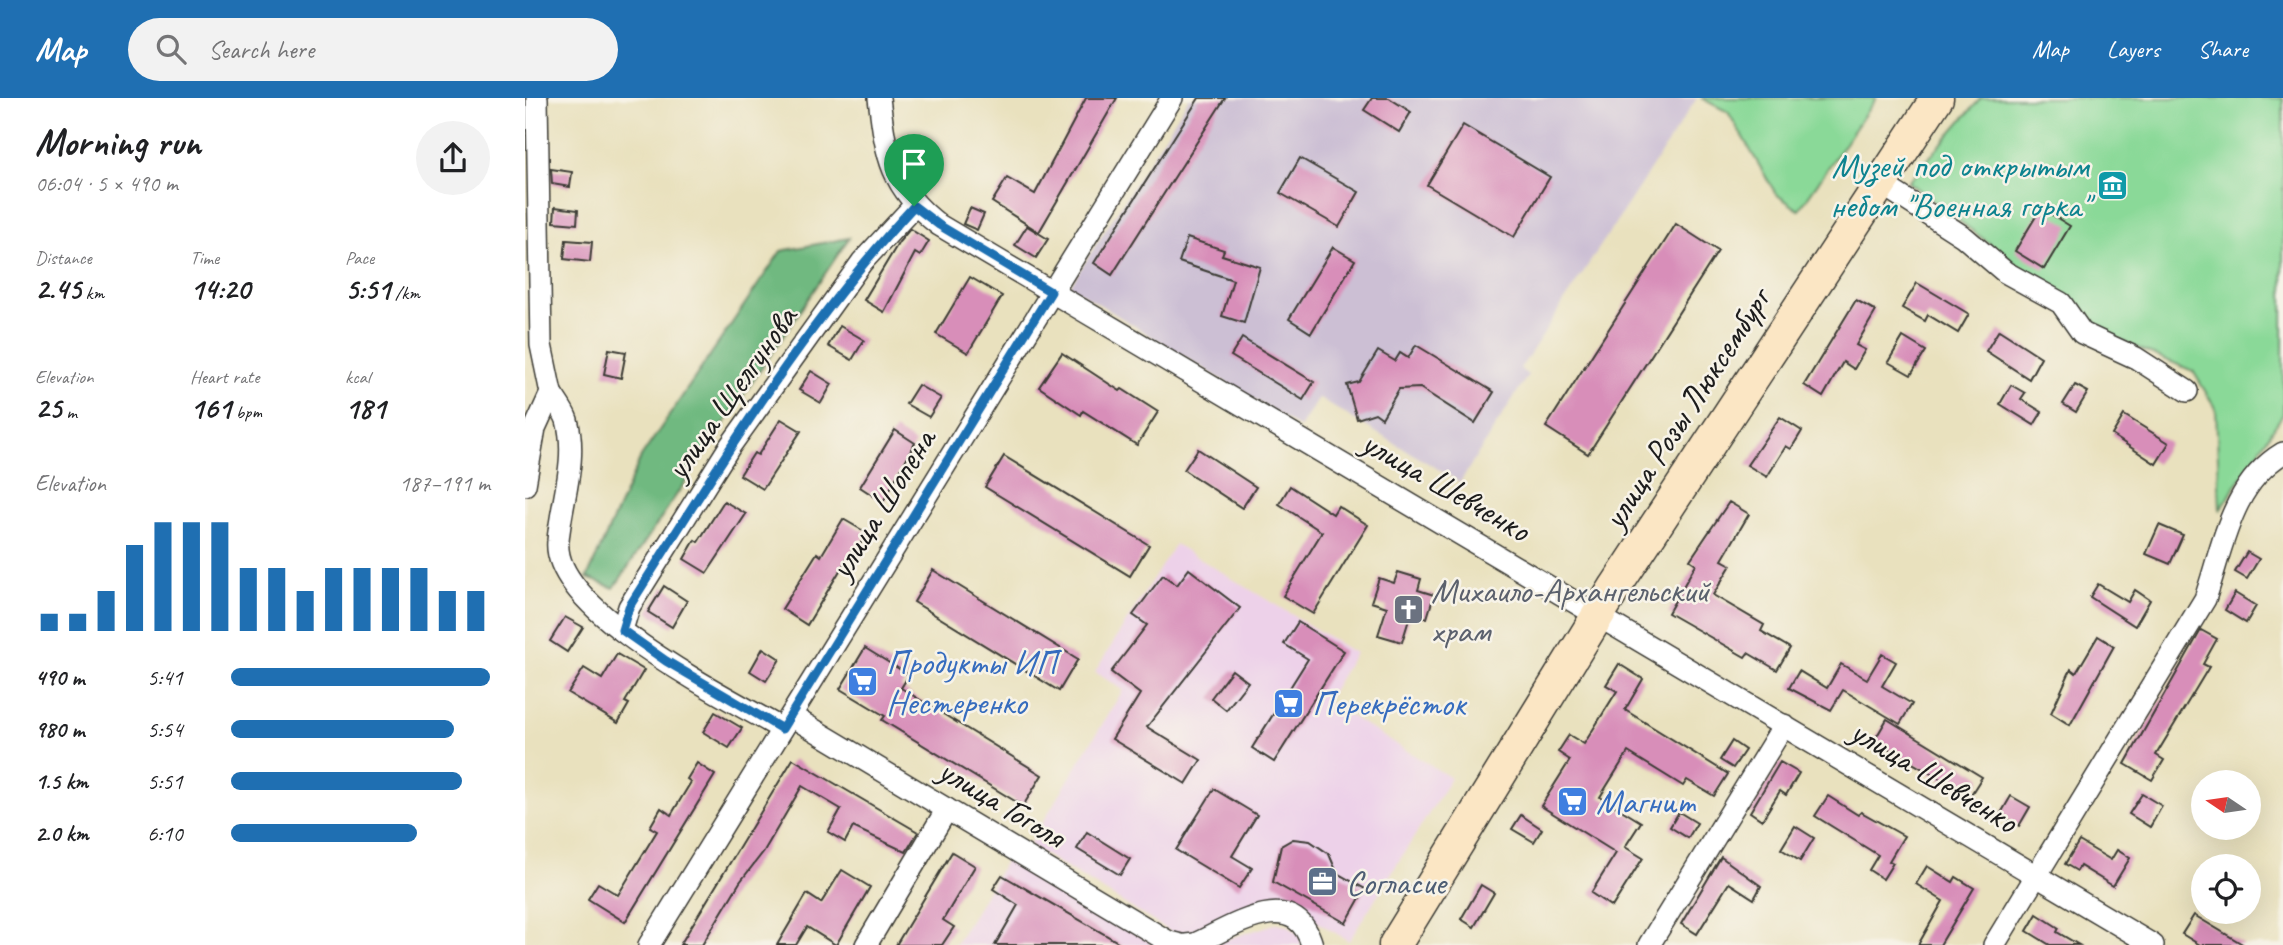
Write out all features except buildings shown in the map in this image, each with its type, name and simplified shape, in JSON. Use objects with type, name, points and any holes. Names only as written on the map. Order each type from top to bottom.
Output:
[{"type":"main road","name":"улица Розы Люксембург","points":[[1395,945],[1599,615],[1937,98]]},
{"type":"street","points":[[525,485],[535,428],[551,393],[532,278],[537,98]]},
{"type":"street","name":"улица Шевченко","points":[[879,98],[896,179],[914,206],[939,225],[2153,945]]},
{"type":"street","name":"улица Шопена","points":[[649,945],[1172,98]]},
{"type":"street","points":[[1880,183],[1964,237],[2005,272],[2061,303],[2082,333],[2136,358],[2187,391]]},
{"type":"street","name":"улица Щелгунова","points":[[622,630],[629,607],[730,446],[862,262],[914,206]]},
{"type":"street","name":"улица Гоголя","points":[[551,393],[567,419],[571,457],[557,543],[559,560],[586,600],[622,630],[666,661],[947,810],[1169,942],[1195,944],[1252,918],[1279,911],[1298,919],[1308,931],[1312,945]]},
{"type":"street","points":[[1994,945],[2205,599],[2219,546],[2237,502],[2273,459],[2283,453]]},
{"type":"street","points":[[1649,945],[1783,725]]},
{"type":"street","points":[[866,945],[947,810]]},
{"type":"shaded area","points":[[1189,98],[1697,98],[1520,369],[1528,375],[1460,482],[1318,398],[1300,428],[1070,286]]},
{"type":"shaded area","points":[[1175,544],[1355,653],[1326,701],[1451,778],[1349,941],[1278,898],[1219,918],[1182,939],[1029,845],[1123,690],[1095,672]]},
{"type":"shaded area","points":[[1006,860],[1156,945],[955,945]]},
{"type":"shaded area","points":[[1278,923],[1289,926],[1300,936],[1302,945],[1209,945]]},
{"type":"green space","name":"Музей под открытым небом \"Военная горка\"","points":[[1701,98],[1876,98],[1799,210],[1776,194],[1728,112]]},
{"type":"green space","points":[[1981,98],[2283,98],[2283,414],[2220,510],[2216,409],[2193,371],[2114,338],[1908,182]]},
{"type":"green space","points":[[849,238],[614,588],[587,578],[641,457],[781,251]]},
{"type":"place","name":"Музей под открытым небом \"Военная горка\"","points":[[2112,185]]},
{"type":"place","name":"Михаило-Архангельский храм","points":[[1408,610]]},
{"type":"place","name":"Продукты ИП Нестеренко","points":[[863,682]]},
{"type":"place","name":"Перекрёсток","points":[[1289,703]]},
{"type":"place","name":"Магнит","points":[[1573,801]]},
{"type":"place","name":"Согласие","points":[[1323,882]]},
{"type":"route","points":[[914,206],[939,225],[1051,292],[782,729],[638,644],[622,630],[629,607],[730,446],[862,262],[914,206]]}]
